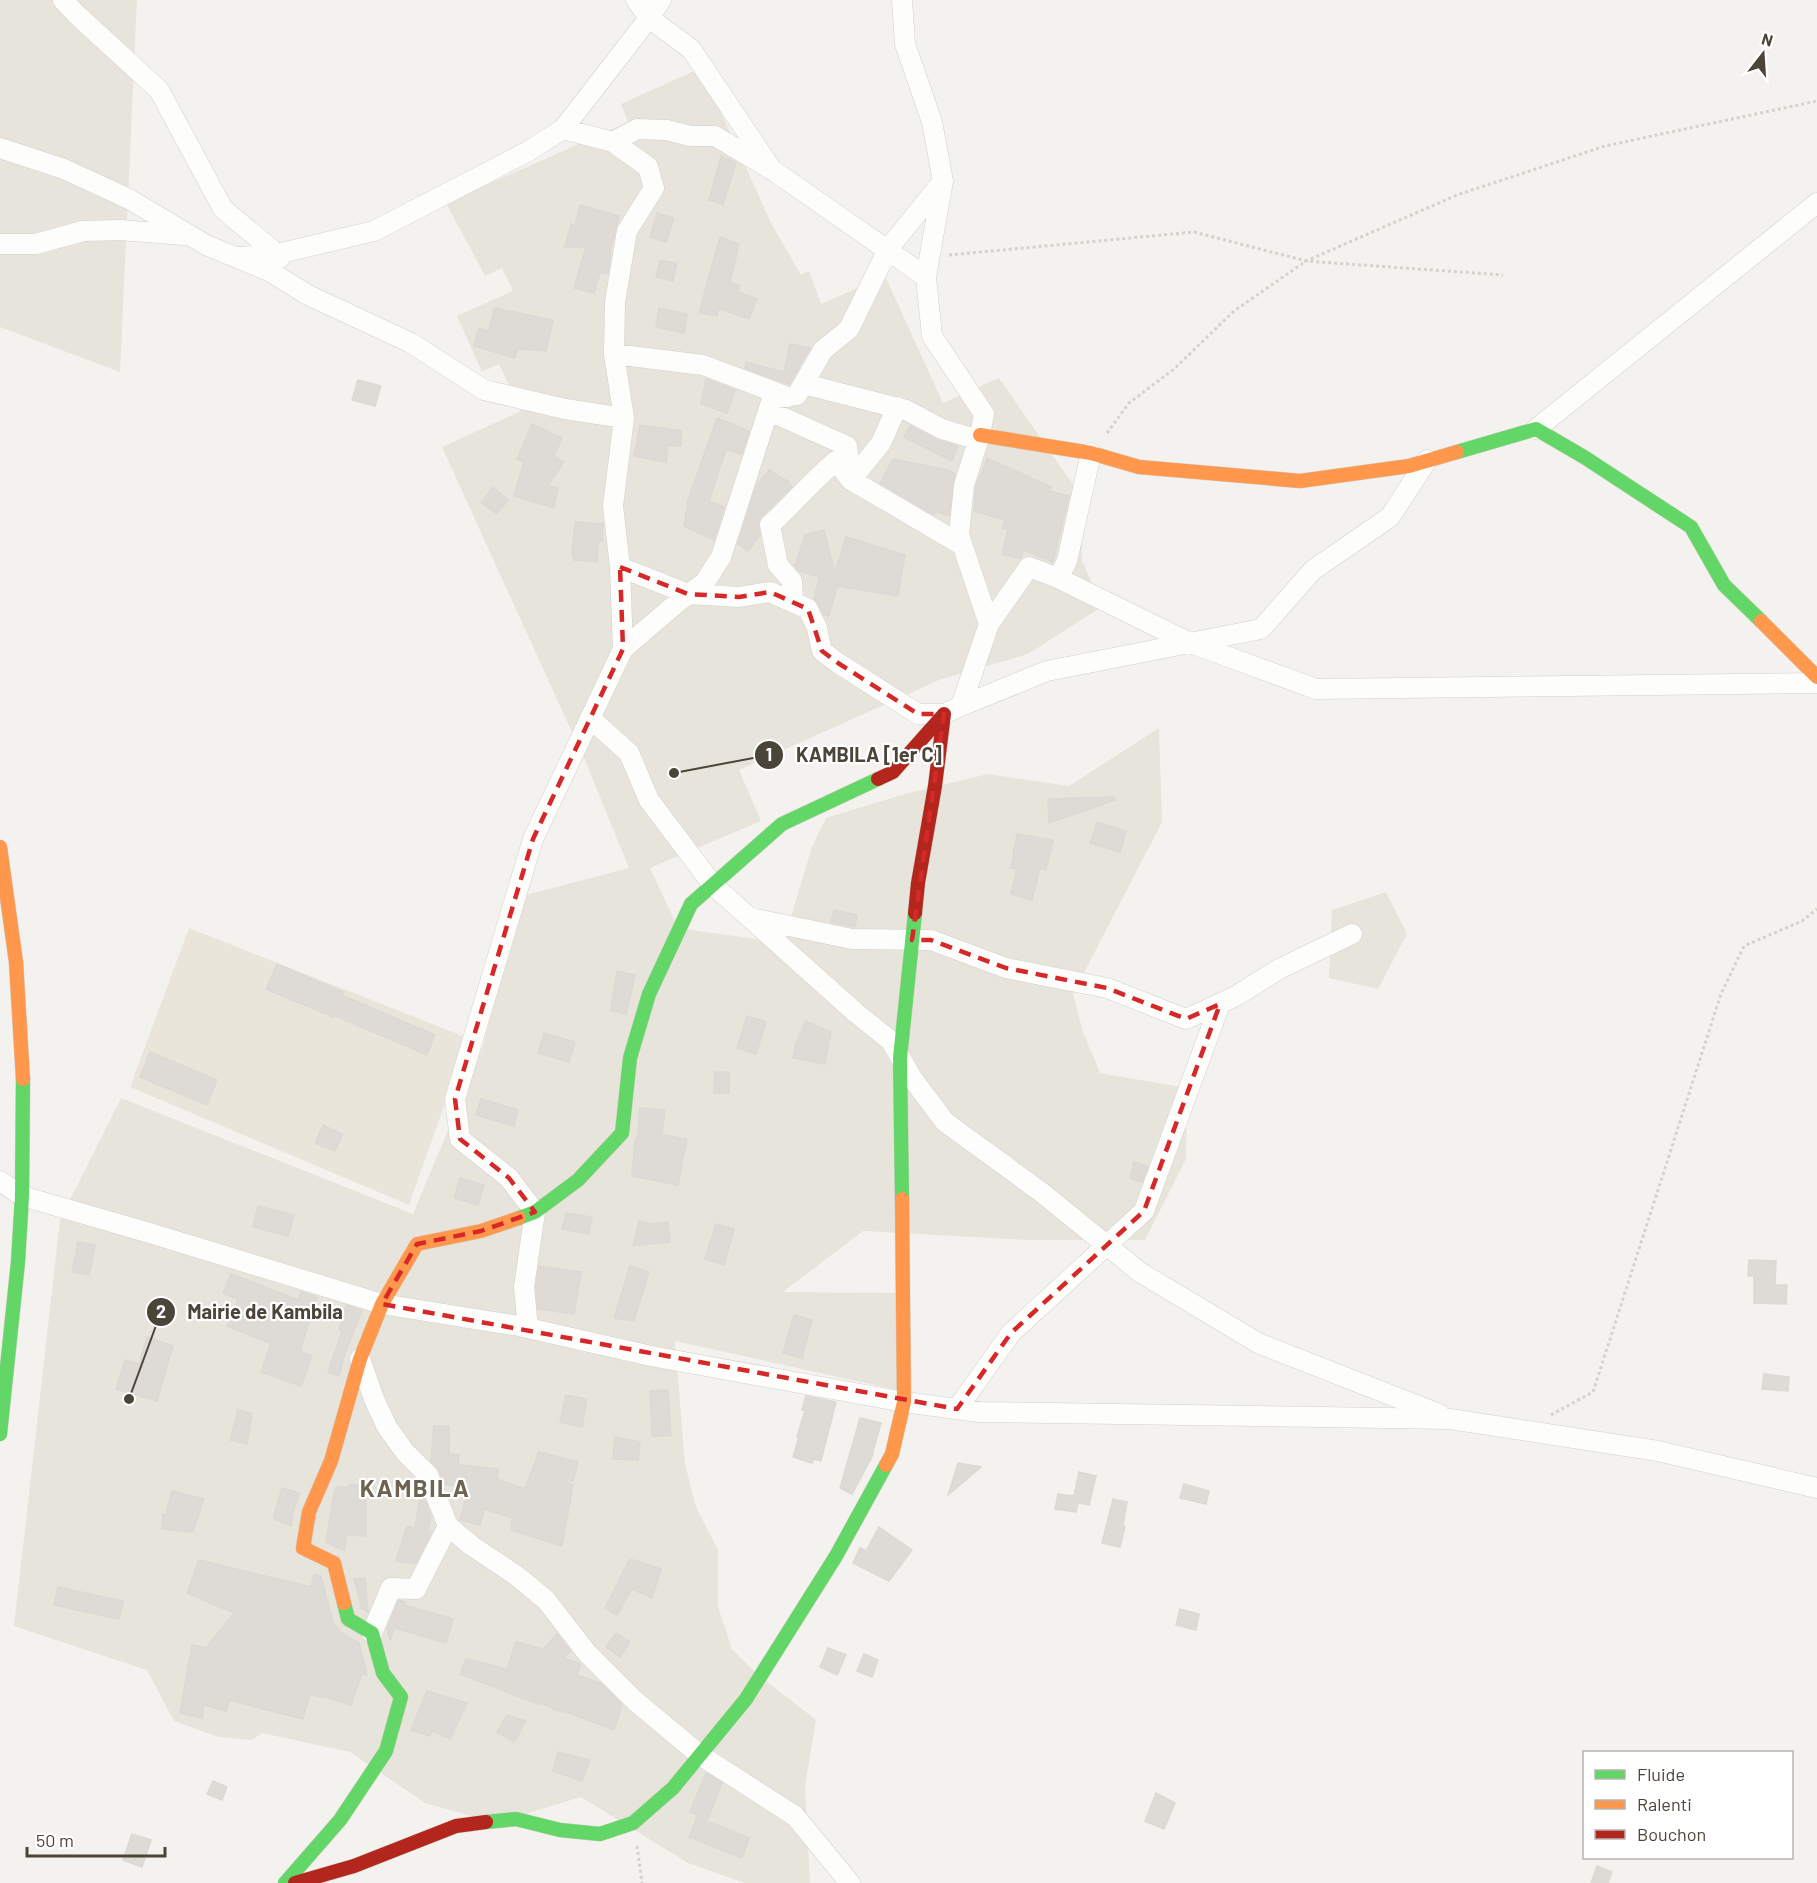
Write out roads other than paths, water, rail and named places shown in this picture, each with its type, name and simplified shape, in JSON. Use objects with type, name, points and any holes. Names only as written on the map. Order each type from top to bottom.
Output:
[{"type":"main road","points":[[979,438],[1091,453],[1139,467],[1300,481],[1409,466],[1536,429],[1584,457],[1691,527],[1724,585],[1817,677]]},
{"type":"main road","points":[[285,1883],[340,1820],[386,1750],[401,1697],[383,1673],[372,1633],[348,1618],[334,1563],[303,1548],[309,1512],[331,1461],[360,1359],[382,1304],[417,1244],[481,1231],[536,1212],[578,1180],[622,1132],[630,1058],[649,994],[691,904],[782,824],[893,772],[952,710]]},
{"type":"main road","points":[[296,1883],[354,1866],[456,1826],[516,1819],[560,1830],[600,1834],[633,1823],[673,1788],[746,1699],[836,1556],[892,1454],[904,1402],[900,1058],[918,883],[952,710]]},
{"type":"main road","points":[[0,847],[16,962],[23,1076],[22,1196],[18,1262],[0,1434]]},
{"type":"street","points":[[63,0],[159,90],[223,209],[277,254],[296,288]]},
{"type":"street","points":[[636,0],[649,18],[691,49],[774,171]]},
{"type":"street","points":[[235,257],[277,254],[374,231],[527,152],[563,129],[661,0]]},
{"type":"street","points":[[902,0],[905,44],[932,122],[943,181],[926,277],[932,336],[984,414],[964,485],[959,535],[989,624]]},
{"type":"street","points":[[563,129],[613,142],[648,166],[654,188],[627,231],[615,302],[614,354],[624,418],[613,506],[620,567],[622,649]]},
{"type":"street","points":[[613,142],[637,129],[667,130],[690,136],[715,136],[774,171],[926,277]]},
{"type":"street","points":[[0,148],[64,169],[129,198],[206,245],[268,271],[308,295],[411,343],[484,390],[565,409],[624,418]]},
{"type":"street","points":[[528,1328],[524,1287],[536,1212],[509,1178],[460,1139],[455,1099],[533,839],[622,649],[705,582],[721,557],[772,399],[797,395],[823,350],[849,329],[888,249],[943,181]]},
{"type":"street","points":[[1536,429],[1817,202]]},
{"type":"street","points":[[0,244],[36,244],[83,231],[120,230],[190,236]]},
{"type":"street","points":[[614,354],[703,365],[788,397]]},
{"type":"street","points":[[804,384],[897,407],[942,429],[979,438]]},
{"type":"street","points":[[851,480],[881,443],[897,407]]},
{"type":"street","points":[[769,411],[847,446],[851,480]]},
{"type":"street","points":[[1058,578],[1067,561],[1091,453]]},
{"type":"street","points":[[620,567],[688,594],[739,597],[770,592],[808,609],[817,628],[822,651],[838,663],[918,714],[952,710],[1047,671],[1261,629],[1312,570],[1390,517],[1427,460]]},
{"type":"street","points":[[793,602],[792,581],[778,565],[770,525],[798,499],[811,482],[836,461],[851,480],[962,544]]},
{"type":"street","points":[[952,710],[989,624],[1029,567],[1058,578],[1190,643],[1316,689],[1817,683]]},
{"type":"street","points":[[590,717],[629,753],[649,800],[713,885],[848,1007],[891,1041],[912,1078],[945,1122],[1041,1192],[1141,1273],[1258,1343],[1450,1419]]},
{"type":"street","points":[[748,917],[852,939],[931,940],[1006,968],[1107,988],[1186,1019],[1236,996],[1279,969],[1352,934]]},
{"type":"street","points":[[957,1409],[1011,1333],[1144,1211],[1220,1004]]},
{"type":"street","points":[[0,1181],[22,1196],[382,1304],[528,1328],[651,1356],[904,1402],[979,1412],[1450,1419],[1658,1451],[1817,1488]]},
{"type":"street","points":[[360,1359],[387,1427],[405,1452],[428,1475],[448,1526],[546,1600],[587,1653],[634,1700],[700,1755],[795,1816],[850,1883]]},
{"type":"street","points":[[372,1633],[390,1588],[416,1589],[448,1526]]},
{"type":"place","name":"KAMBILA [1er C]","points":[[674,773]]},
{"type":"place","name":"Mairie de Kambila","points":[[129,1399]]},
{"type":"district","name":"KAMBILA","points":[[415,1487]]}]
